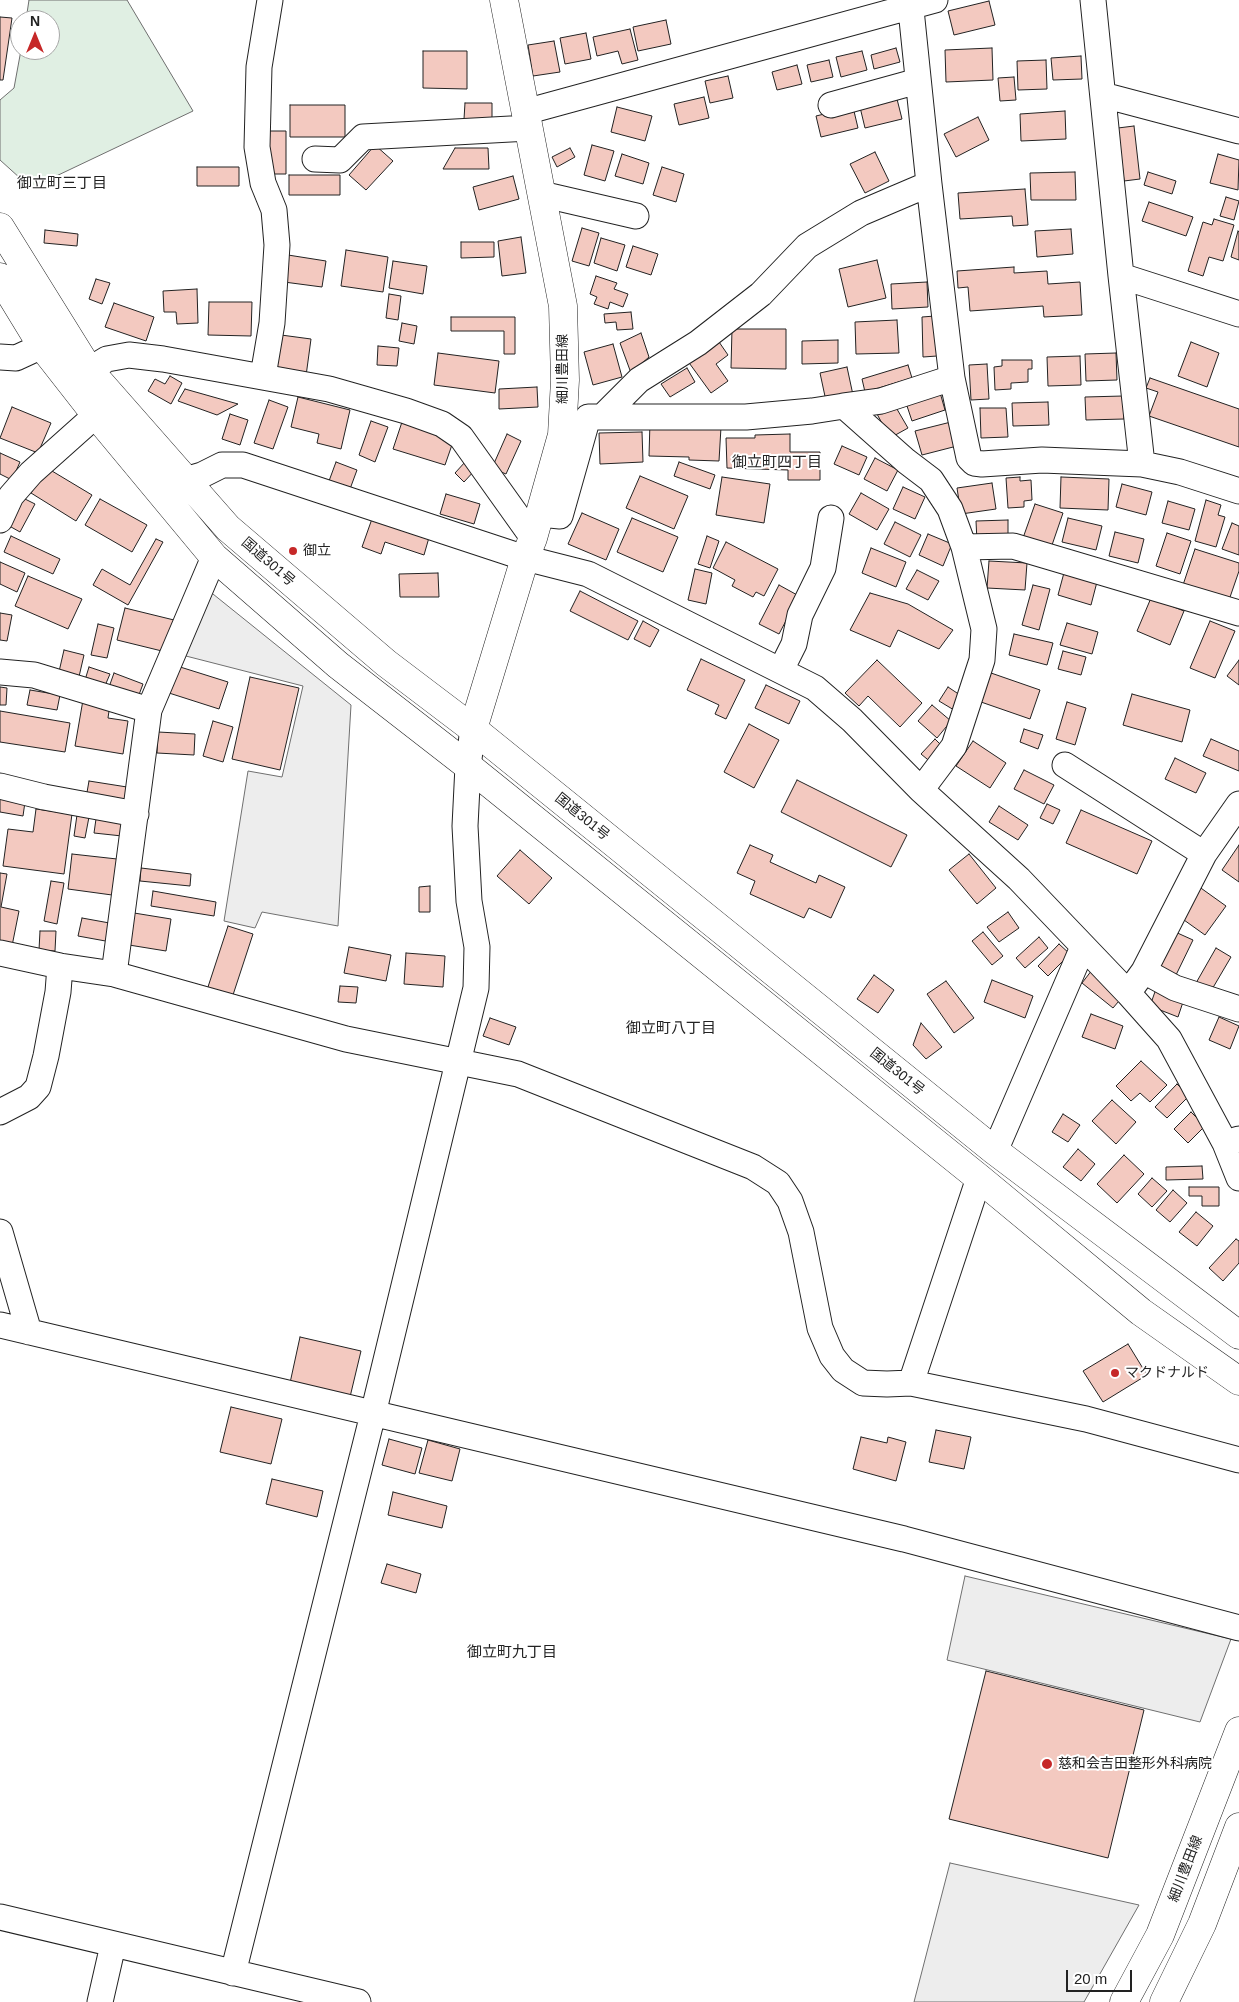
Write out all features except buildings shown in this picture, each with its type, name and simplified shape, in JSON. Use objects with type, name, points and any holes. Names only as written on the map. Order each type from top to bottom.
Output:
[{"type":"main road","name":"細川豊田線","points":[[473,730],[562,435],[565,380],[563,306],[504,0]]},
{"type":"main road","name":"国道301号","points":[[0,226],[89,370],[185,480],[236,534],[386,664],[473,730],[995,1151],[1239,1335]]},
{"type":"main road","points":[[0,277],[42,346],[96,415],[214,556],[338,665],[468,766],[979,1178],[1141,1312],[1239,1381]]},
{"type":"main road","name":"細川豊田線","points":[[1124,2002],[1160,1935],[1239,1731]]},
{"type":"main road","points":[[1164,2002],[1202,1924],[1239,1826]]},
{"type":"street","points":[[262,376],[272,323],[277,245],[274,210],[263,183],[257,147],[259,67],[270,0]]},
{"type":"street","points":[[315,158],[340,160],[363,137],[527,120],[911,3],[935,0]]},
{"type":"street","points":[[1093,0],[1142,464]]},
{"type":"street","points":[[911,3],[929,184],[952,378],[970,458],[974,463],[1042,460],[1142,464],[1180,472],[1239,491]]},
{"type":"street","points":[[831,104],[918,81]]},
{"type":"street","points":[[1103,95],[1239,131]]},
{"type":"street","points":[[602,417],[639,380],[698,344],[761,294],[807,246],[861,213],[929,184]]},
{"type":"street","points":[[542,194],[636,216]]},
{"type":"street","points":[[1121,276],[1239,314]]},
{"type":"street","points":[[0,357],[16,358],[42,346]]},
{"type":"street","points":[[89,370],[108,359],[129,355],[262,376],[329,389],[406,411],[442,424],[461,437],[532,537]]},
{"type":"street","points":[[532,537],[560,516],[588,417],[746,417],[812,411],[881,401],[952,378]]},
{"type":"street","points":[[844,406],[906,461],[931,480],[950,509],[964,547],[984,629],[982,660],[954,746],[921,790]]},
{"type":"street","points":[[0,520],[11,496],[31,473],[96,415]]},
{"type":"street","points":[[185,480],[202,475],[222,465],[243,465],[532,537],[588,574],[815,688],[852,720],[921,790],[1019,879],[1128,993],[1169,1039],[1232,1141],[1239,1178]]},
{"type":"street","points":[[781,670],[794,644],[800,615],[822,568],[831,518]]},
{"type":"street","points":[[964,547],[1013,546],[1239,613]]},
{"type":"street","points":[[114,974],[148,710],[214,556]]},
{"type":"street","points":[[0,672],[34,676],[148,710]]},
{"type":"street","points":[[232,1972],[373,1414],[476,988],[477,947],[470,901],[465,826],[468,766],[473,730]]},
{"type":"street","points":[[1065,764],[1204,854]]},
{"type":"street","points":[[0,786],[44,797],[136,814]]},
{"type":"street","points":[[1128,993],[1144,971],[1204,854],[1239,804]]},
{"type":"street","points":[[995,1151],[1083,947]]},
{"type":"street","points":[[0,953],[60,966],[114,974],[346,1039],[518,1074],[753,1167],[778,1183],[790,1200],[801,1232],[820,1328],[832,1356],[843,1370],[863,1383],[911,1383],[1086,1419],[1239,1460]]},
{"type":"street","points":[[0,1112],[29,1097],[38,1087],[58,992],[60,966]]},
{"type":"street","points":[[1144,971],[1175,988],[1239,1009]]},
{"type":"street","points":[[911,1383],[979,1178]]},
{"type":"street","points":[[0,1232],[30,1332]]},
{"type":"street","points":[[0,1324],[894,1537],[1239,1628]]},
{"type":"street","points":[[0,1916],[113,1945],[358,2002]]},
{"type":"street","points":[[100,2002],[113,1945]]},
{"type":"green space","points":[[29,0],[127,0],[193,111],[31,188],[0,160],[0,100],[14,88],[19,60],[60,60],[60,10],[28,10]]},
{"type":"shaded area","points":[[208,590],[351,705],[338,926],[262,912],[255,928],[224,921],[248,771],[282,777],[303,686],[182,655]]},
{"type":"shaded area","points":[[965,1576],[1231,1639],[1200,1722],[947,1660]]},
{"type":"shaded area","points":[[950,1863],[1139,1905],[1084,2002],[914,2002]]},
{"type":"place","name":"御立","points":[[293,551]]},
{"type":"place","name":"マクドナルド","points":[[1115,1373]]},
{"type":"place","name":"慈和会吉田整形外科病院","points":[[1047,1764]]},
{"type":"district","name":"御立町三丁目","points":[[62,184]]},
{"type":"district","name":"御立町四丁目","points":[[777,463]]},
{"type":"district","name":"御立町八丁目","points":[[671,1029]]},
{"type":"district","name":"御立町九丁目","points":[[512,1653]]}]
